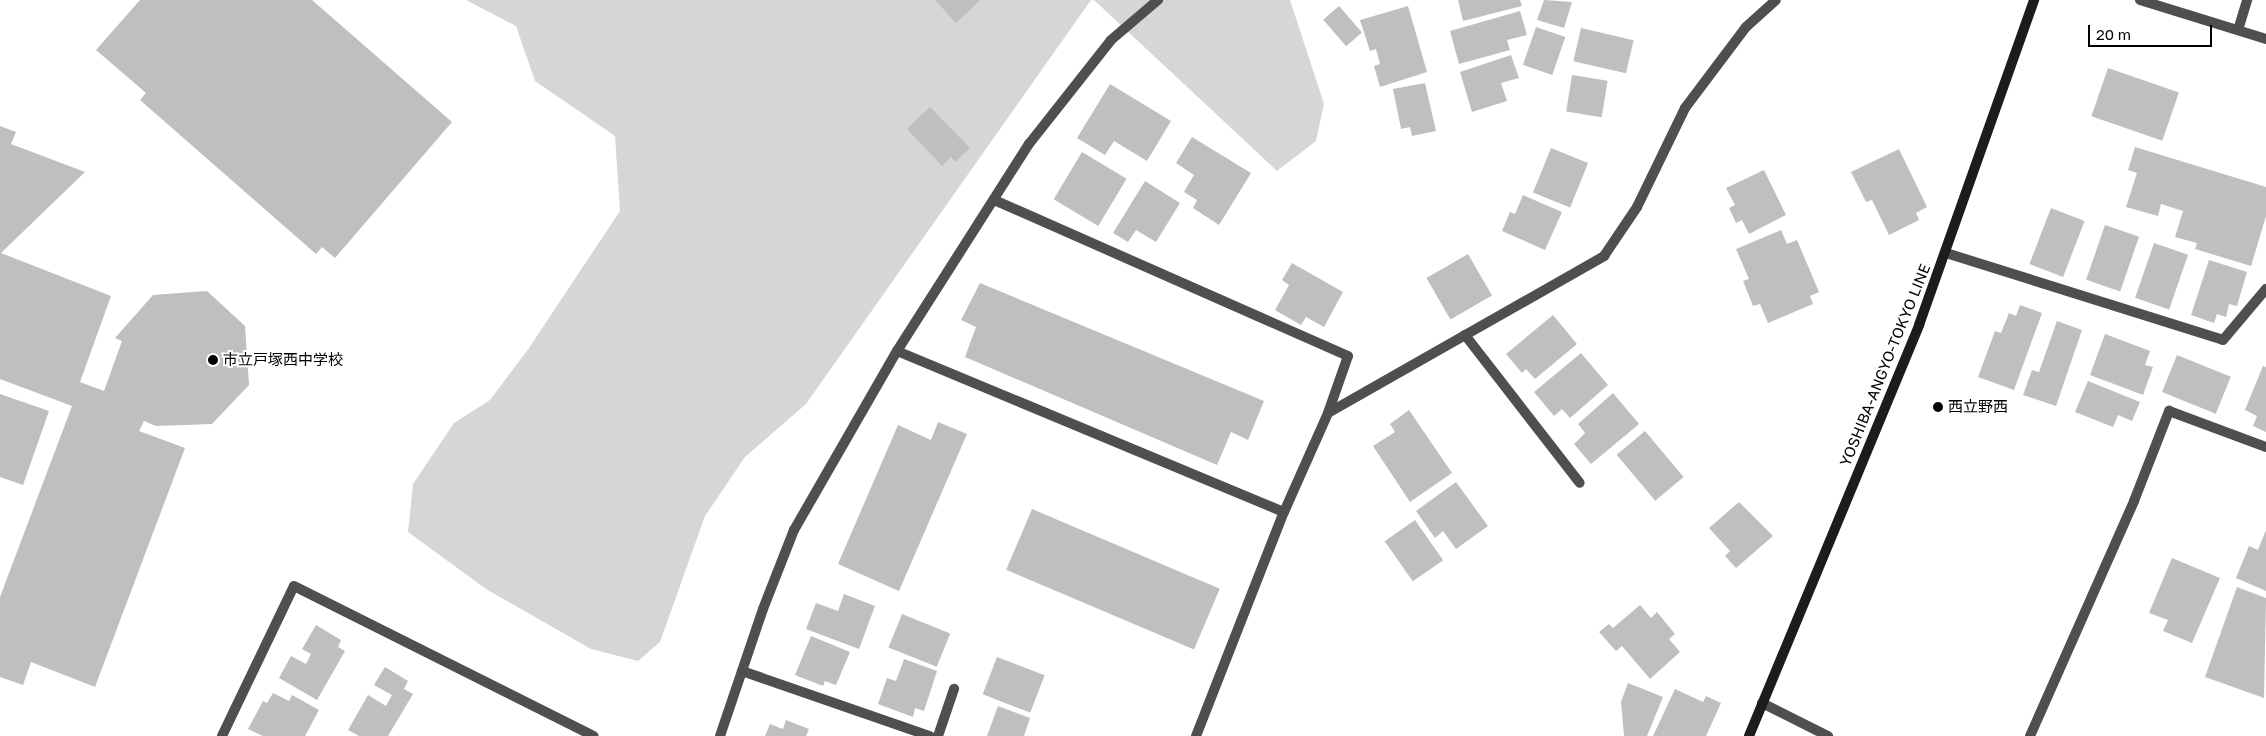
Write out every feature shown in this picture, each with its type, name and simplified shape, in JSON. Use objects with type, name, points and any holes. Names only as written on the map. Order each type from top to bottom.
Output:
[{"type":"main road","name":"YOSHIBA-ANGYO-TOKYO LINE","points":[[1749,736],[1946,253],[2034,0]]},
{"type":"street","points":[[720,736],[794,530],[897,351],[1029,144],[1112,40],[1158,0]]},
{"type":"street","points":[[1328,413],[1604,256],[1637,207],[1685,108],[1746,28],[1776,0]]},
{"type":"street","points":[[2140,0],[2266,38]]},
{"type":"street","points":[[2238,30],[2247,0]]},
{"type":"street","points":[[994,200],[1348,356],[1328,413],[1284,512],[1196,736]]},
{"type":"street","points":[[1946,253],[2223,340],[2266,289]]},
{"type":"street","points":[[1465,335],[1580,483]]},
{"type":"street","points":[[897,351],[1284,512]]},
{"type":"street","points":[[2030,736],[2134,501],[2169,411],[2266,447]]},
{"type":"street","points":[[222,736],[294,586],[592,736]]},
{"type":"street","points":[[742,671],[930,736]]},
{"type":"street","points":[[938,736],[954,690]]},
{"type":"street","points":[[1762,703],[1828,736]]},
{"type":"shaded area","points":[[466,0],[1091,0],[806,404],[745,457],[705,516],[660,642],[638,661],[591,649],[486,589],[408,532],[413,484],[454,423],[490,400],[529,348],[620,211],[615,136],[535,81],[516,26]]},
{"type":"shaded area","points":[[1094,0],[1290,0],[1324,104],[1316,141],[1277,171]]},
{"type":"building","points":[[140,0],[312,0],[452,122],[335,258],[322,247],[316,254],[140,100],[146,93],[96,50]]},
{"type":"building","points":[[935,0],[980,0],[956,23]]},
{"type":"building","points":[[1458,0],[1520,0],[1522,6],[1463,21]]},
{"type":"building","points":[[1544,0],[1572,2],[1564,28],[1537,20]]},
{"type":"building","points":[[1339,6],[1362,32],[1346,46],[1323,20]]},
{"type":"building","points":[[1408,6],[1427,72],[1380,87],[1374,66],[1380,64],[1376,49],[1370,51],[1360,20]]},
{"type":"building","points":[[1520,11],[1527,35],[1507,40],[1510,50],[1459,64],[1450,31]]},
{"type":"building","points":[[1536,27],[1565,37],[1552,75],[1523,65]]},
{"type":"building","points":[[1581,28],[1634,40],[1626,73],[1573,61]]},
{"type":"building","points":[[1511,55],[1519,78],[1501,83],[1507,101],[1472,112],[1460,72]]},
{"type":"building","points":[[2108,68],[2179,92],[2162,141],[2091,116]]},
{"type":"building","points":[[1572,75],[1608,81],[1602,117],[1566,112]]},
{"type":"building","points":[[1425,83],[1436,131],[1412,136],[1410,127],[1401,129],[1393,89]]},
{"type":"building","points":[[1110,84],[1171,121],[1147,161],[1114,141],[1105,155],[1077,138]]},
{"type":"building","points":[[930,107],[970,148],[955,162],[951,157],[942,166],[907,129]]},
{"type":"building","points":[[0,126],[16,132],[11,144],[85,172],[1,253],[111,296],[80,382],[104,391],[122,341],[115,338],[153,295],[207,291],[245,326],[249,385],[212,424],[156,426],[144,421],[139,431],[185,448],[95,687],[31,662],[23,685],[0,677],[0,597],[72,406],[0,379]]},
{"type":"building","points":[[1192,137],[1251,173],[1219,225],[1193,208],[1197,200],[1184,192],[1194,175],[1176,163]]},
{"type":"building","points":[[2135,147],[2266,187],[2266,216],[2251,266],[2195,249],[2197,243],[2175,237],[2183,211],[2161,204],[2158,216],[2126,207],[2137,173],[2128,170]]},
{"type":"building","points":[[1551,148],[1588,163],[1570,207],[1533,193]]},
{"type":"building","points":[[1899,149],[1927,207],[1916,213],[1919,220],[1889,235],[1872,200],[1866,202],[1851,172]]},
{"type":"building","points":[[1082,152],[1127,179],[1098,226],[1054,199]]},
{"type":"building","points":[[1764,170],[1786,215],[1749,234],[1742,220],[1736,223],[1729,208],[1735,205],[1726,188]]},
{"type":"building","points":[[1145,181],[1180,203],[1156,242],[1136,230],[1128,242],[1113,233]]},
{"type":"building","points":[[1523,195],[1562,212],[1545,250],[1502,231],[1510,212],[1515,214]]},
{"type":"building","points":[[2051,208],[2085,221],[2063,277],[2029,264]]},
{"type":"building","points":[[2105,225],[2139,237],[2120,292],[2086,280]]},
{"type":"building","points":[[1781,230],[1787,244],[1797,240],[1819,292],[1810,296],[1813,304],[1768,323],[1760,304],[1753,306],[1743,281],[1749,279],[1736,249]]},
{"type":"building","points":[[2154,243],[2188,255],[2169,310],[2135,298]]},
{"type":"building","points":[[1468,254],[1492,296],[1450,320],[1426,278]]},
{"type":"building","points":[[2209,260],[2247,272],[2237,306],[2229,304],[2226,317],[2217,314],[2214,323],[2191,315]]},
{"type":"building","points":[[1292,263],[1343,292],[1324,327],[1306,317],[1301,325],[1275,310],[1289,285],[1282,280]]},
{"type":"building","points":[[980,283],[1264,401],[1248,440],[1231,432],[1217,465],[965,357],[976,327],[961,320]]},
{"type":"building","points":[[2020,305],[2042,313],[2014,390],[1978,377],[1995,331],[2001,333],[2009,313],[2016,316]]},
{"type":"building","points":[[1553,315],[1577,344],[1535,379],[1526,369],[1522,373],[1506,354]]},
{"type":"building","points":[[2057,321],[2082,330],[2056,406],[2023,395],[2032,370],[2039,372]]},
{"type":"building","points":[[2105,334],[2150,351],[2145,365],[2153,367],[2143,395],[2090,375]]},
{"type":"building","points":[[1581,353],[1608,385],[1570,418],[1562,409],[1554,416],[1534,392]]},
{"type":"building","points":[[2177,355],[2231,377],[2216,414],[2162,392]]},
{"type":"building","points":[[2263,366],[2266,367],[2266,432],[2253,426],[2257,416],[2245,410]]},
{"type":"building","points":[[2088,381],[2140,402],[2132,421],[2118,415],[2113,427],[2075,412]]},
{"type":"building","points":[[1613,393],[1639,424],[1591,464],[1574,444],[1585,433],[1578,424]]},
{"type":"building","points":[[0,394],[49,411],[23,485],[0,477]]},
{"type":"building","points":[[1409,410],[1452,473],[1410,502],[1373,446],[1395,432],[1390,424]]},
{"type":"building","points":[[938,422],[967,434],[899,591],[838,564],[898,425],[931,440]]},
{"type":"building","points":[[1645,431],[1684,477],[1655,501],[1617,455]]},
{"type":"building","points":[[1456,482],[1488,526],[1456,549],[1443,531],[1435,538],[1416,511]]},
{"type":"building","points":[[1739,502],[1773,536],[1736,568],[1725,556],[1730,551],[1709,528]]},
{"type":"building","points":[[1032,509],[1220,589],[1194,649],[1006,570]]},
{"type":"building","points":[[1415,520],[1443,560],[1413,581],[1385,541]]},
{"type":"building","points":[[2266,530],[2266,591],[2236,578],[2249,546],[2258,550]]},
{"type":"building","points":[[2172,558],[2220,578],[2192,643],[2163,631],[2168,620],[2149,613]]},
{"type":"building","points":[[2237,587],[2266,598],[2264,698],[2205,677]]},
{"type":"building","points":[[844,594],[875,606],[859,649],[806,629],[816,603],[838,611]]},
{"type":"building","points":[[1640,605],[1651,618],[1657,612],[1675,634],[1669,639],[1680,652],[1650,679],[1622,646],[1616,651],[1599,632],[1609,624],[1613,628]]},
{"type":"building","points":[[902,614],[950,633],[937,667],[889,647]]},
{"type":"building","points":[[316,625],[341,640],[338,647],[345,651],[317,700],[279,678],[291,656],[306,664],[311,654],[302,649]]},
{"type":"building","points":[[811,636],[850,652],[836,685],[825,681],[823,686],[795,675]]},
{"type":"building","points":[[997,657],[1045,675],[1030,713],[983,694]]},
{"type":"building","points":[[904,659],[937,671],[924,711],[915,708],[913,717],[878,704],[887,678],[896,681]]},
{"type":"building","points":[[385,667],[408,681],[404,689],[413,694],[388,736],[359,736],[348,730],[368,695],[386,706],[392,695],[374,685]]},
{"type":"building","points":[[1628,683],[1663,697],[1647,736],[1624,736],[1621,702]]},
{"type":"building","points":[[1675,689],[1703,702],[1706,696],[1721,703],[1706,736],[1653,736]]},
{"type":"building","points":[[273,693],[289,701],[292,695],[319,710],[305,736],[263,736],[248,729],[263,701],[267,703]]},
{"type":"building","points":[[998,706],[1030,718],[1024,736],[987,736]]},
{"type":"building","points":[[786,720],[809,729],[806,736],[765,736],[770,724],[783,729]]},
{"type":"place","name":"市立戸塚西中学校","points":[[213,360]]},
{"type":"place","name":"西立野西","points":[[1938,407]]}]
